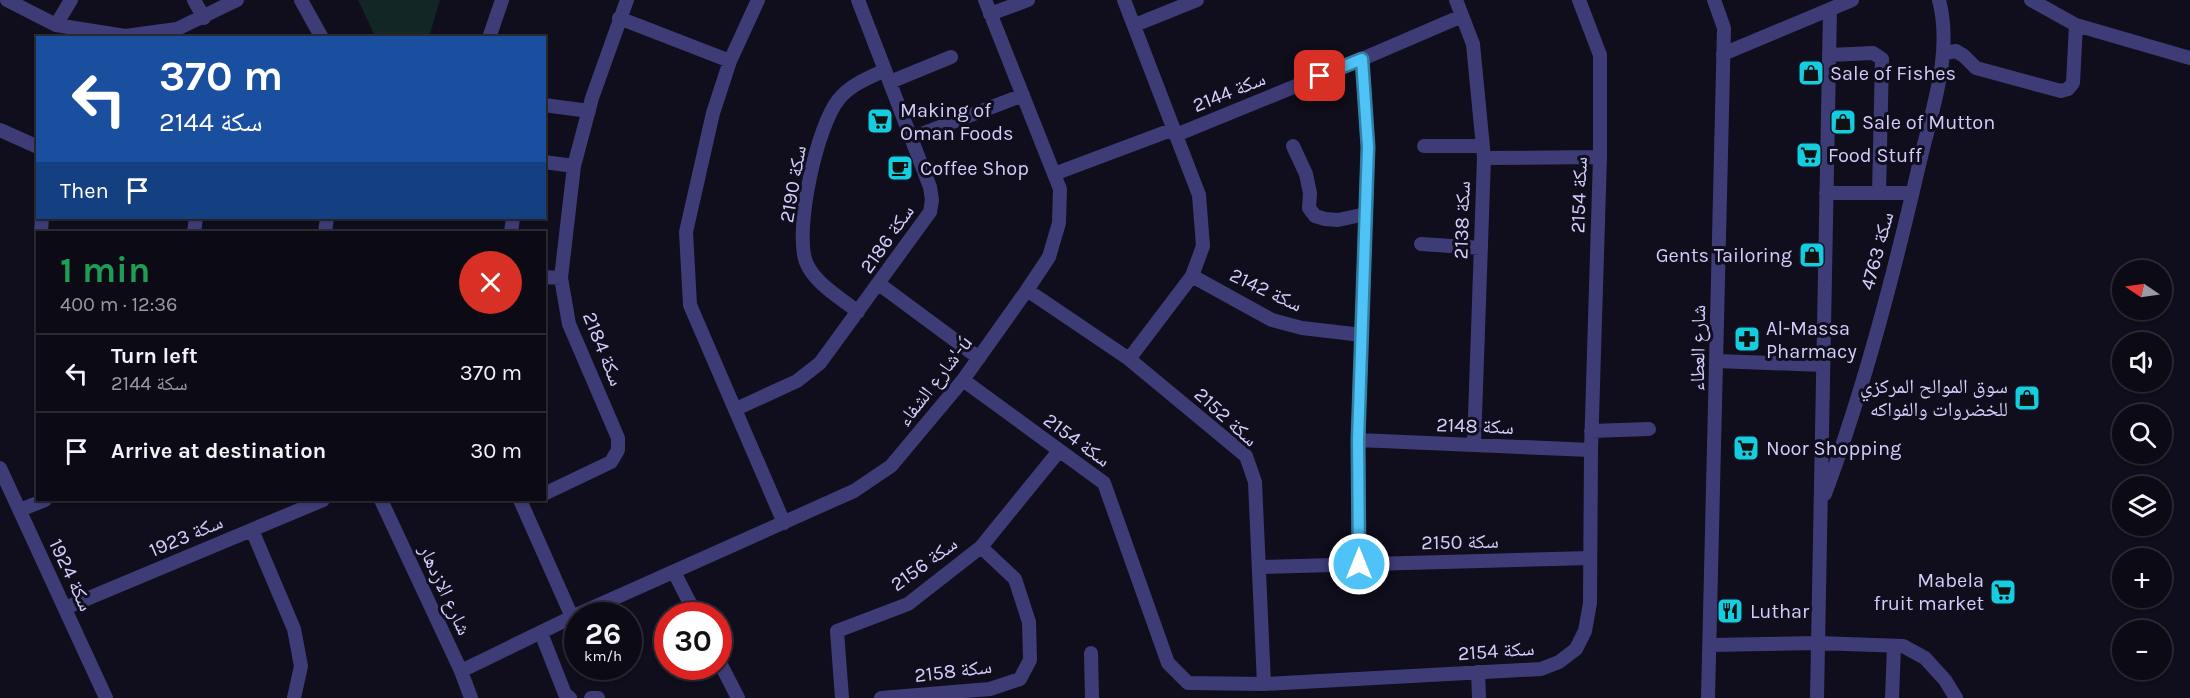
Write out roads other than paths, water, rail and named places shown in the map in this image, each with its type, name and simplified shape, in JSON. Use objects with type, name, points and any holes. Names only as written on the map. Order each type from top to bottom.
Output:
[{"type":"street","points":[[7,0],[57,25],[125,36],[179,33],[237,0]]},
{"type":"street","points":[[57,25],[71,0]]},
{"type":"street","points":[[194,0],[204,18]]},
{"type":"street","points":[[301,0],[321,36]]},
{"type":"street","points":[[490,36],[502,0]]},
{"type":"street","name":"سكة 2184","points":[[546,493],[611,462],[618,450],[618,438],[569,324],[561,278],[574,166],[589,111],[627,0]]},
{"type":"street","points":[[758,0],[730,61],[713,113],[686,232],[690,305],[784,523]]},
{"type":"street","name":"سكة 2186","points":[[736,409],[797,381],[813,370],[927,218],[932,206],[930,187],[858,0]]},
{"type":"street","name":"شارع الشفاء'-ú","points":[[607,602],[854,490],[891,466],[963,380],[1049,257],[1059,223],[1060,189],[985,0]]},
{"type":"street","points":[[990,14],[1028,0]]},
{"type":"street","points":[[1124,0],[1199,195],[1203,246],[1192,276],[1129,359]]},
{"type":"street","points":[[1135,25],[1197,0]]},
{"type":"street","name":"سكة 2138","points":[[1456,0],[1473,44],[1483,152],[1474,445]]},
{"type":"street","name":"سكة 2154","points":[[963,380],[1104,483],[1168,663],[1188,683],[1264,684],[1541,669],[1559,662],[1576,649],[1585,631],[1590,603],[1591,431],[1600,157],[1600,55],[1579,0]]},
{"type":"street","name":"شارع العطاء","points":[[1708,698],[1724,28],[1714,0]]},
{"type":"street","points":[[1723,54],[1852,0]]},
{"type":"street","name":"سكة 4763","points":[[1820,506],[1840,453],[1864,376],[1912,193],[1944,53],[1939,0]]},
{"type":"street","points":[[2031,0],[2076,25],[2190,58]]},
{"type":"street","points":[[1817,698],[1830,9]]},
{"type":"street","name":"سكة 2144","points":[[1054,174],[1175,132],[1362,59],[1462,16]]},
{"type":"street","points":[[619,18],[730,61]]},
{"type":"street","points":[[1944,53],[1956,51],[1976,68],[2061,91],[2068,89],[2073,83],[2076,25]]},
{"type":"street","points":[[1829,55],[1873,53],[1882,59],[1879,193]]},
{"type":"street","name":"سكة 2190","points":[[858,312],[815,277],[806,263],[803,250],[804,205],[818,147],[831,109],[852,86],[951,57]]},
{"type":"street","points":[[1359,564],[1358,440],[1368,147],[1362,59]]},
{"type":"street","points":[[911,138],[1023,95]]},
{"type":"street","points":[[546,105],[589,111]]},
{"type":"street","points":[[0,130],[36,146]]},
{"type":"street","points":[[1293,146],[1306,174],[1310,193],[1309,208],[1315,216],[1338,220],[1366,214]]},
{"type":"street","points":[[1424,146],[1483,152],[1600,157]]},
{"type":"street","points":[[546,162],[574,166]]},
{"type":"street","points":[[1826,193],[1912,193]]},
{"type":"street","points":[[1421,244],[1481,248]]},
{"type":"street","name":"سكة 2142","points":[[1192,276],[1272,320],[1302,328],[1362,335]]},
{"type":"street","points":[[546,277],[561,278]]},
{"type":"street","points":[[879,284],[979,358]]},
{"type":"street","name":"سكة 2152","points":[[1027,290],[1129,359],[1246,456],[1255,482],[1264,684]]},
{"type":"street","points":[[1717,361],[1823,365]]},
{"type":"street","points":[[1591,431],[1649,429]]},
{"type":"street","name":"سكة 2148","points":[[1358,440],[1591,450]]},
{"type":"street","name":"سكة 2156","points":[[842,698],[837,631],[908,604],[981,547],[1059,451]]},
{"type":"street","name":"سكة 1924","points":[[0,468],[106,698]]},
{"type":"street","points":[[20,510],[42,501]]},
{"type":"street","name":"سكة 1923","points":[[65,608],[321,501]]},
{"type":"street","name":"شارع الازدهار","points":[[381,501],[461,671],[471,698]]},
{"type":"street","points":[[525,501],[566,602]]},
{"type":"street","points":[[252,530],[294,629],[301,666],[294,698]]},
{"type":"street","name":"سكة 2158","points":[[881,698],[993,693],[1020,679],[1030,660],[1029,622],[1016,579],[981,547]]},
{"type":"street","name":"سكة 2150","points":[[1259,567],[1590,558]]},
{"type":"street","points":[[674,572],[689,602]]},
{"type":"street","name":"شارع الشفاء'-ú","points":[[461,671],[564,622]]},
{"type":"street","points":[[541,633],[565,694],[570,698]]},
{"type":"street","points":[[1710,645],[1818,643],[1894,646],[1913,650],[1925,658],[1945,680],[1956,698]]},
{"type":"street","points":[[1892,698],[1894,646]]},
{"type":"street","points":[[1091,653],[1092,698]]},
{"type":"street","points":[[1478,672],[1479,698]]},
{"type":"street","points":[[729,680],[738,698]]},
{"type":"street","points":[[591,698],[598,698]]},
{"type":"place","name":"Sale of Fishes","points":[[1811,73]]},
{"type":"place","name":"Making of Oman Foods","points":[[880,121]]},
{"type":"place","name":"Sale of Mutton","points":[[1843,122]]},
{"type":"place","name":"Food Stuff","points":[[1809,155]]},
{"type":"place","name":"Coffee Shop","points":[[900,168]]},
{"type":"place","name":"Gents Tailoring","points":[[1812,255]]},
{"type":"place","name":"Al-Massa Pharmacy","points":[[1747,339]]},
{"type":"place","name":"سوق الموالح المركزي للخضروات والفواكه","points":[[2027,398]]},
{"type":"place","name":"Noor Shopping","points":[[1746,448]]},
{"type":"place","name":"Mabela fruit market","points":[[2003,592]]},
{"type":"place","name":"Luthar","points":[[1730,611]]}]
